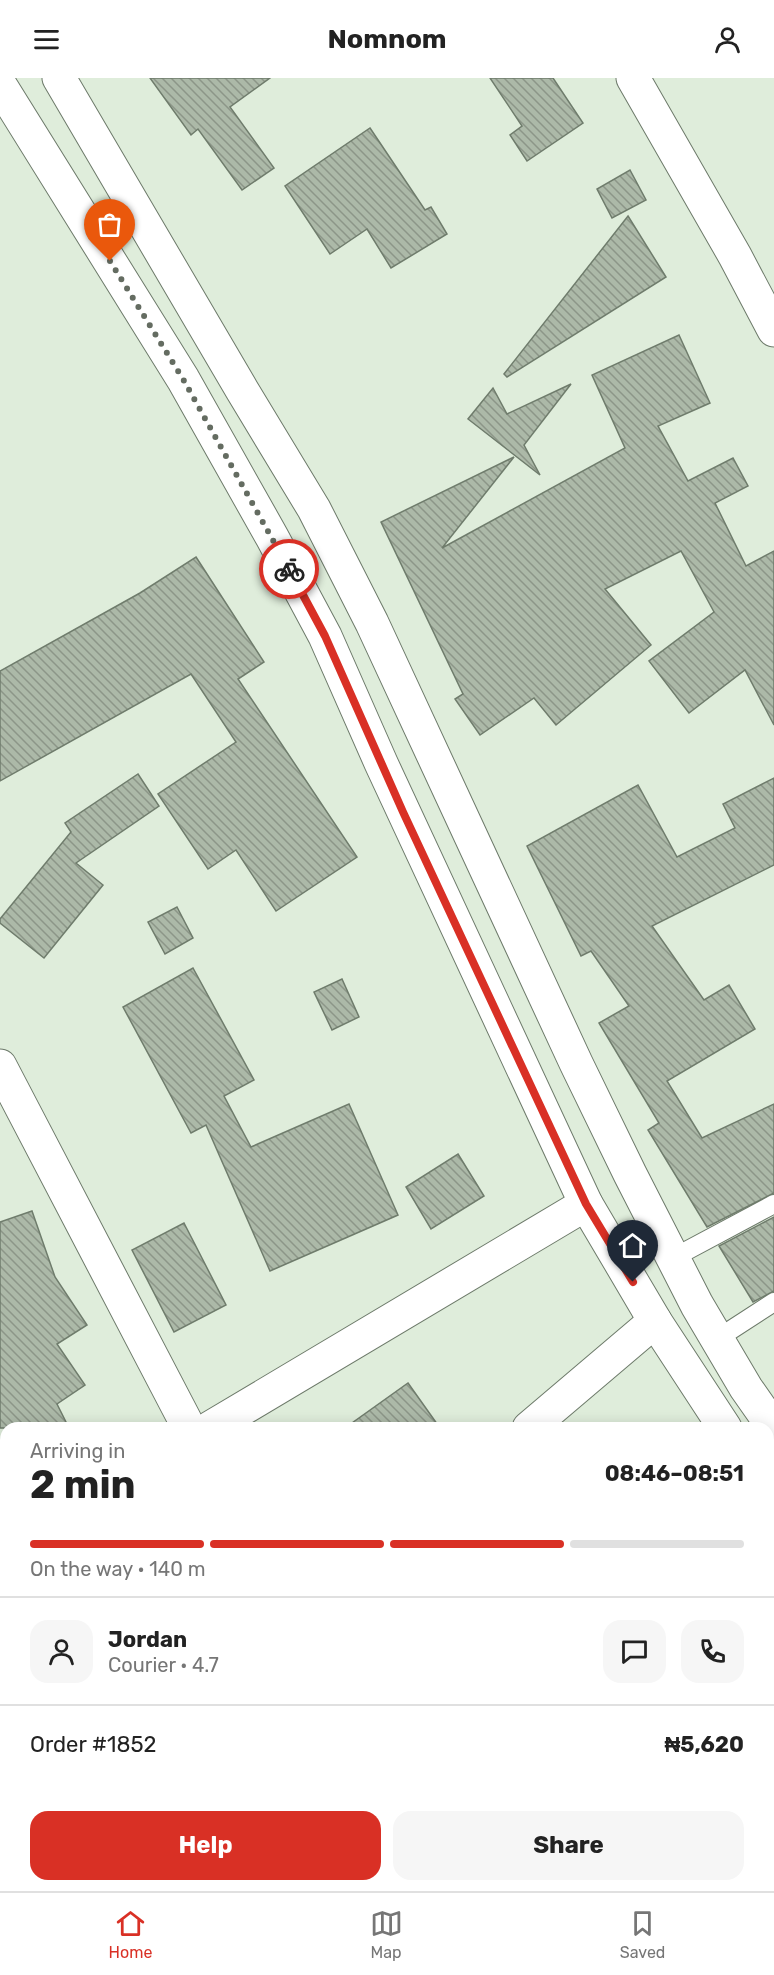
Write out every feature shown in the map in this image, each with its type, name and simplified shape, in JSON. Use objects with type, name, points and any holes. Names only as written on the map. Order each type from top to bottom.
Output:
[{"type":"main road","points":[[59,78],[314,509],[372,623],[576,1063],[673,1258],[717,1339],[746,1388],[770,1422]]},
{"type":"main road","points":[[636,79],[774,330]]},
{"type":"main road","points":[[0,85],[183,379],[272,537],[325,636],[403,812],[586,1204],[655,1321],[721,1422]]},
{"type":"main road","points":[[403,812],[453,795]]},
{"type":"main road","points":[[2,1077],[186,1422]]},
{"type":"main road","points":[[220,1422],[586,1204]]},
{"type":"main road","points":[[537,1422],[655,1321]]},
{"type":"lane","points":[[673,1258],[774,1203]]},
{"type":"lane","points":[[717,1339],[774,1302]]},
{"type":"building","points":[[150,78],[270,78],[230,107],[274,168],[242,190],[198,129],[191,135]]},
{"type":"building","points":[[490,78],[553,78],[583,123],[527,161],[510,135],[522,126]]},
{"type":"building","points":[[370,128],[425,210],[431,207],[447,234],[391,268],[367,229],[330,254],[285,186]]},
{"type":"building","points":[[630,170],[646,200],[612,218],[597,189]]},
{"type":"building","points":[[628,216],[666,277],[507,377],[504,374]]},
{"type":"building","points":[[679,335],[710,403],[658,426],[688,481],[733,458],[748,486],[715,503],[746,566],[774,551],[774,725],[745,670],[689,713],[649,661],[714,612],[681,551],[605,589],[651,645],[556,725],[534,698],[480,735],[455,699],[463,694],[381,522],[514,457],[442,548],[625,448],[592,375]]},
{"type":"building","points":[[571,384],[524,445],[540,475],[468,419],[493,388],[507,414]]},
{"type":"building","points":[[196,557],[264,662],[238,679],[357,857],[276,911],[236,850],[208,869],[158,794],[236,742],[191,674],[0,781],[0,671],[140,593]]},
{"type":"building","points":[[138,774],[159,806],[76,863],[103,885],[44,958],[0,923],[0,919],[71,832],[65,823]]},
{"type":"building","points":[[774,778],[774,865],[652,926],[704,1000],[729,985],[755,1029],[667,1081],[702,1138],[774,1104],[774,1193],[707,1227],[648,1130],[659,1123],[599,1023],[629,1006],[591,951],[581,956],[527,846],[638,785],[677,857],[735,828],[723,804]]},
{"type":"building","points":[[177,907],[193,938],[165,954],[148,922]]},
{"type":"building","points":[[193,968],[254,1080],[224,1096],[251,1147],[349,1104],[398,1215],[270,1271],[206,1125],[191,1133],[123,1007]]},
{"type":"building","points":[[342,979],[359,1017],[332,1030],[314,992]]},
{"type":"building","points":[[458,1154],[484,1196],[431,1229],[406,1187]]},
{"type":"building","points":[[32,1211],[55,1277],[87,1325],[57,1344],[85,1385],[57,1404],[66,1422],[0,1422],[0,1222]]},
{"type":"building","points":[[774,1217],[774,1291],[753,1302],[719,1246]]},
{"type":"building","points":[[184,1223],[226,1305],[174,1332],[132,1250]]},
{"type":"building","points":[[408,1383],[436,1422],[353,1422]]},
{"type":"way so far","points":[[110,261],[183,379],[289,569]]},
{"type":"route","points":[[289,569],[325,636],[403,812],[586,1204],[633,1282]]}]
